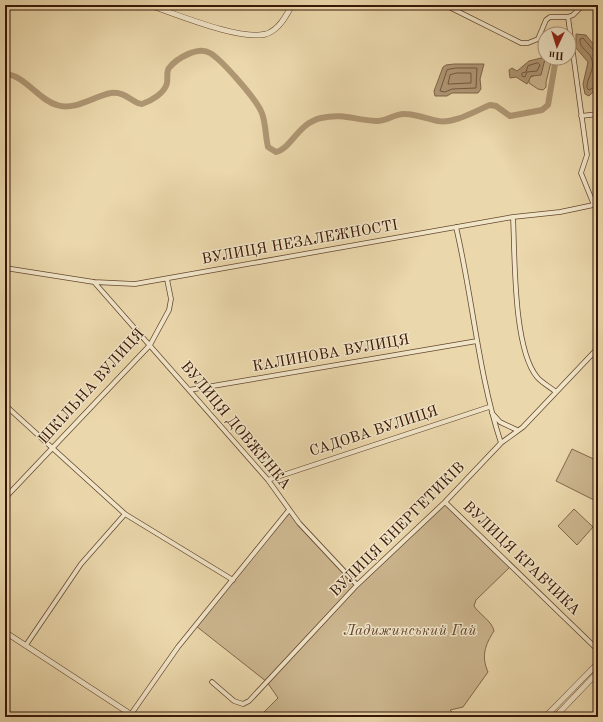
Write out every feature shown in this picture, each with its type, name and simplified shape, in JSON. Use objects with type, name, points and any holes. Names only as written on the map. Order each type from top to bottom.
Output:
[{"type":"street","points":[[150,5],[226,30],[251,36],[267,34],[275,29],[283,20],[292,5]]},
{"type":"street","points":[[445,5],[522,43],[528,43],[538,39],[546,20],[550,17],[568,17],[573,15],[583,5]]},
{"type":"street","points":[[568,17],[587,155],[581,173],[596,205]]},
{"type":"street","points":[[581,116],[598,114]]},
{"type":"street","name":"ВУЛИЦЯ НЕЗАЛЕЖНОСТІ","points":[[6,270],[94,282],[135,284],[513,217],[560,212],[596,205]]},
{"type":"street","points":[[513,217],[519,330],[523,350],[536,376],[556,392]]},
{"type":"street","points":[[456,227],[465,264],[489,409],[501,444]]},
{"type":"street","name":"ШКІЛЬНА ВУЛИЦЯ","points":[[5,498],[150,345],[169,310],[171,299],[167,279]]},
{"type":"street","name":"ВУЛИЦЯ ДОВЖЕНКА","points":[[94,282],[268,480],[299,523],[357,585]]},
{"type":"street","name":"КАЛИНОВА ВУЛИЦЯ","points":[[188,390],[477,341]]},
{"type":"street","name":"ВУЛИЦЯ ЕНЕРГЕТИКІВ","points":[[212,682],[234,701],[243,704],[249,701],[357,585],[445,502],[501,444],[556,392],[598,348]]},
{"type":"street","points":[[5,405],[125,514],[233,580]]},
{"type":"street","points":[[489,409],[500,422],[517,430]]},
{"type":"street","name":"САДОВА ВУЛИЦЯ","points":[[268,480],[489,409]]},
{"type":"street","name":"ВУЛИЦЯ КРАВЧИКА","points":[[445,502],[598,650]]},
{"type":"street","points":[[5,632],[132,716],[178,647],[289,510]]},
{"type":"street","points":[[26,646],[81,564],[125,514]]},
{"type":"street","points":[[545,717],[598,663]]},
{"type":"street","points":[[555,717],[598,672]]},
{"type":"green space","points":[[543,66],[550,66],[546,87],[543,90],[538,89],[529,83],[529,78],[541,72]]},
{"type":"green space","points":[[572,449],[598,461],[598,502],[556,481]]},
{"type":"green space","name":"Ладижинський Гай","points":[[445,502],[511,566],[476,600],[474,606],[491,624],[494,631],[486,646],[484,656],[488,672],[463,707],[450,710],[457,717],[262,717],[261,715],[278,698],[267,682],[196,626],[289,510],[357,585]]},
{"type":"green space","points":[[574,509],[593,527],[577,545],[558,526]]},
{"type":"water","points":[[577,34],[586,35],[598,50],[598,89],[589,96],[585,94],[583,84],[588,62],[577,49]]},
{"type":"water","points":[[537,59],[537,66],[543,66],[541,75],[531,76],[527,84],[516,77],[510,78],[509,70],[512,68],[517,71],[529,61]]},
{"type":"water","points":[[454,64],[484,64],[480,79],[481,89],[478,93],[452,93],[447,96],[435,96],[434,91],[443,67]]},
{"type":"waterway","points":[[5,74],[12,75],[19,79],[44,98],[57,105],[78,105],[111,93],[121,94],[135,102],[142,104],[153,99],[164,90],[167,83],[168,70],[177,60],[194,52],[205,51],[210,53],[230,71],[258,105],[264,119],[268,147],[276,152],[286,146],[306,125],[321,118],[343,116],[380,121],[405,114],[438,121],[451,121],[490,105],[496,106],[510,116],[542,110],[548,105],[555,66]]}]
